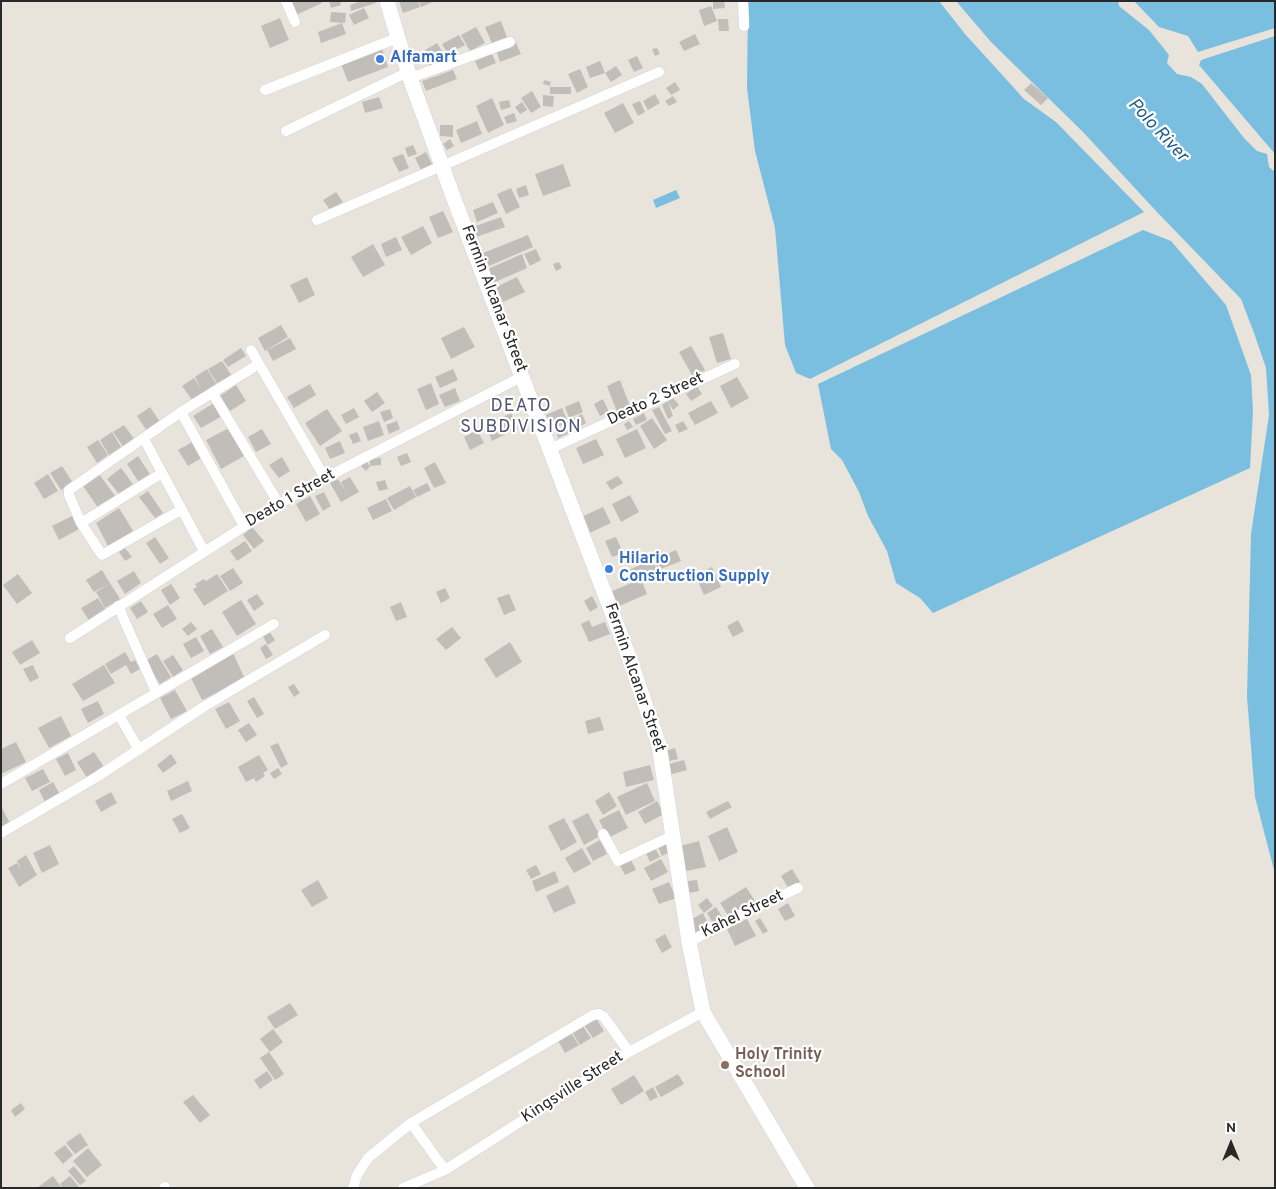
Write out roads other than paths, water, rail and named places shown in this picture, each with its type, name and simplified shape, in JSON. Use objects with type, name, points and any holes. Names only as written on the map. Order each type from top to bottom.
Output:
[{"type":"main road","name":"Fermin Alcanar Street","points":[[387,1],[409,75],[487,289],[523,376],[629,657],[659,745],[689,942],[703,1012],[807,1188]]},
{"type":"street","points":[[286,1],[295,22]]},
{"type":"street","points":[[743,1],[744,26]]},
{"type":"street","points":[[265,90],[398,38]]},
{"type":"street","points":[[286,131],[409,75],[510,42]]},
{"type":"street","points":[[316,220],[659,72]]},
{"type":"street","points":[[251,350],[325,478]]},
{"type":"street","points":[[181,510],[102,555],[81,523],[69,495],[69,490],[181,412],[259,364]]},
{"type":"street","name":"Deato 2 Street","points":[[550,448],[735,364]]},
{"type":"street","name":"Deato 1 Street","points":[[70,638],[279,504],[325,478],[523,376]]},
{"type":"street","points":[[212,394],[279,504]]},
{"type":"street","points":[[181,412],[244,526]]},
{"type":"street","points":[[144,439],[204,551]]},
{"type":"street","points":[[81,523],[162,473]]},
{"type":"street","points":[[118,606],[156,692]]},
{"type":"street","points":[[1,784],[274,624]]},
{"type":"street","points":[[1,833],[325,635]]},
{"type":"street","points":[[119,715],[139,750]]},
{"type":"street","points":[[603,834],[618,861],[674,835]]},
{"type":"street","name":"Kahel Street","points":[[689,942],[740,915],[798,888]]},
{"type":"street","name":"Kingsville Street","points":[[403,1188],[445,1170],[629,1052],[703,1012]]},
{"type":"street","points":[[353,1188],[357,1175],[368,1158],[411,1123],[593,1015],[599,1014],[604,1017],[629,1052]]},
{"type":"street","points":[[411,1123],[445,1170]]},
{"type":"water","points":[[748,1],[939,1],[965,34],[1024,99],[1056,122],[1144,212],[810,379],[796,373],[785,345],[775,228],[755,151],[747,88]]},
{"type":"water","name":"Polo River","points":[[956,1],[1118,1],[1119,6],[1149,30],[1169,55],[1167,63],[1177,74],[1191,77],[1202,84],[1244,138],[1257,151],[1267,154],[1269,167],[1275,172],[1275,874],[1255,797],[1247,697],[1251,534],[1269,415],[1266,368],[1254,333],[1241,299],[1083,132],[991,42]]},
{"type":"water","points":[[1134,1],[1275,1],[1275,28],[1198,52],[1188,36],[1159,27]]},
{"type":"water","points":[[1275,36],[1275,154],[1199,65],[1201,60]]},
{"type":"water","points":[[676,190],[680,198],[656,208],[653,200]]},
{"type":"water","points":[[1143,230],[1171,241],[1226,305],[1251,375],[1253,411],[1250,468],[933,613],[920,598],[896,583],[887,551],[868,516],[859,492],[842,460],[831,449],[818,384]]},
{"type":"place","name":"Alfamart","points":[[380,59]]},
{"type":"place","name":"Hilario Construction Supply","points":[[609,569]]},
{"type":"place","name":"Holy Trinity School","points":[[725,1065]]},
{"type":"district","name":"DEATO SUBDIVISION","points":[[521,417]]}]
